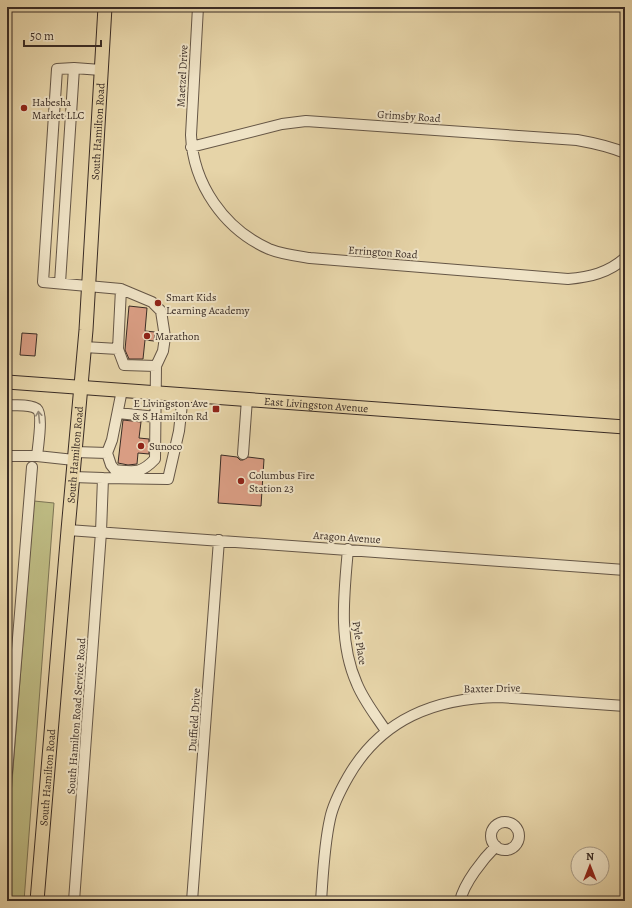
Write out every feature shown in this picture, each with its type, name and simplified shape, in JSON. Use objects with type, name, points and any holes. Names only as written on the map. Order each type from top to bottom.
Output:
[{"type":"main road","name":"South Hamilton Road","points":[[37,901],[72,477],[81,387],[105,7]]},
{"type":"main road","name":"East Livingston Avenue","points":[[7,382],[625,427]]},
{"type":"street","name":"Maetzel Drive","points":[[191,147],[198,7]]},
{"type":"street","points":[[101,70],[74,68],[57,69],[43,282],[121,289],[152,302],[161,311],[165,337],[163,351],[156,366],[155,459],[147,468],[138,472],[115,470],[107,453],[112,440],[122,390]]},
{"type":"street","points":[[60,283],[74,68]]},
{"type":"street","name":"Grimsby Road","points":[[191,147],[282,124],[306,121],[577,140],[613,148],[625,153]]},
{"type":"street","name":"Errington Road","points":[[191,147],[198,171],[206,190],[218,209],[234,227],[269,249],[290,255],[310,258],[568,278],[586,277],[604,272],[625,258]]},
{"type":"street","points":[[121,289],[118,349],[124,365],[156,366]]},
{"type":"street","points":[[84,346],[118,349]]},
{"type":"street","points":[[72,477],[168,479],[179,431],[182,395]]},
{"type":"street","points":[[243,454],[247,399]]},
{"type":"street","points":[[7,406],[32,407],[38,410],[40,414],[40,423],[37,456]]},
{"type":"street","points":[[118,413],[156,417]]},
{"type":"street","points":[[7,456],[74,456],[107,453]]},
{"type":"street","points":[[7,772],[32,467]]},
{"type":"street","name":"South Hamilton Road Service Road","points":[[74,901],[101,532],[103,478]]},
{"type":"street","name":"Aragon Avenue","points":[[68,530],[625,570]]},
{"type":"street","name":"Duffield Drive","points":[[192,901],[219,540]]},
{"type":"street","name":"Pyle Place","points":[[348,549],[344,612],[345,635],[349,661],[357,684],[386,731]]},
{"type":"street","name":"Baxter Drive","points":[[321,901],[330,818],[338,796],[355,765],[368,749],[386,731],[404,719],[440,704],[474,698],[499,697],[625,706]]},
{"type":"street","points":[[460,901],[461,894],[484,858],[496,846]]},
{"type":"shaded area","points":[[34,501],[54,503],[24,901],[7,901],[7,846]]},
{"type":"building","name":"Marathon","points":[[129,306],[147,308],[145,331],[155,332],[154,341],[145,340],[143,359],[129,359],[125,350]]},
{"type":"building","points":[[22,333],[37,334],[35,356],[20,355]]},
{"type":"building","name":"Sunoco","points":[[123,420],[141,422],[139,438],[149,439],[149,454],[138,453],[137,464],[128,465],[118,463]]},
{"type":"building","name":"Columbus Fire Station 23","points":[[221,455],[237,457],[240,460],[248,457],[264,459],[261,506],[218,503]]},
{"type":"place","name":"Habesha Market LLC","points":[[24,108]]},
{"type":"place","name":"Smart Kids Learning Academy","points":[[158,303]]},
{"type":"place","name":"Marathon","points":[[147,336]]},
{"type":"place","name":"E Livingston Ave & S Hamilton Rd","points":[[216,409]]},
{"type":"place","name":"Sunoco","points":[[141,446]]},
{"type":"place","name":"Columbus Fire Station 23","points":[[241,481]]}]
